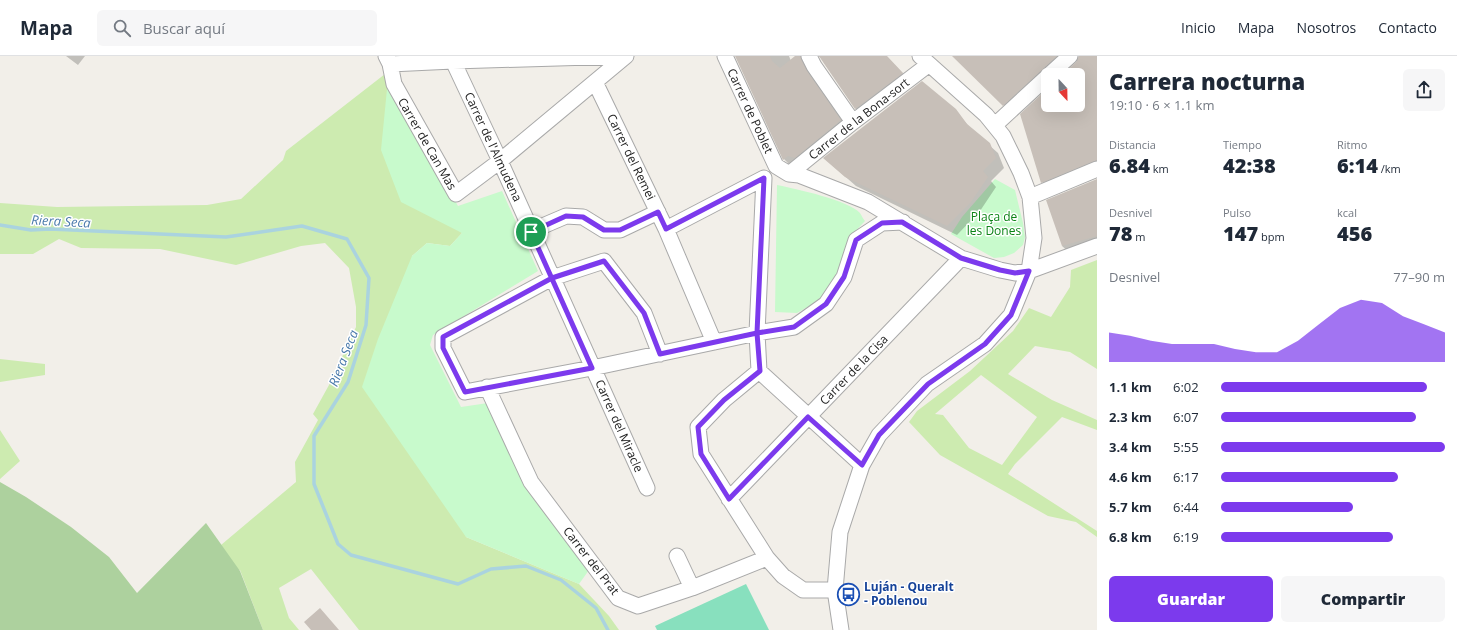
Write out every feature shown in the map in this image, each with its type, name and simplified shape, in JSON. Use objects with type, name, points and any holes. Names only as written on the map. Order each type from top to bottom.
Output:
[{"type":"street","points":[[388,60],[453,61],[626,56]]},
{"type":"street","points":[[500,161],[626,56]]},
{"type":"street","name":"Carrer de Poblet","points":[[725,56],[776,166],[789,174]]},
{"type":"street","points":[[809,56],[814,66],[853,122]]},
{"type":"street","points":[[1057,68],[1070,56]]},
{"type":"street","name":"Carrer de Can Mas","points":[[388,60],[394,84],[456,194],[500,161]]},
{"type":"street","points":[[841,630],[835,590],[840,532],[862,465],[879,435],[928,384],[985,344],[1011,315],[1029,271],[1034,238],[1030,197],[1021,173],[1003,136],[986,115],[924,60]]},
{"type":"street","name":"Carrer de la Bona-sort","points":[[789,174],[853,122],[924,60]]},
{"type":"street","name":"Carrer de l'Almudena","points":[[453,61],[500,161],[552,278]]},
{"type":"street","name":"Carrer del Remei","points":[[595,82],[666,229],[714,342]]},
{"type":"street","points":[[995,125],[1041,83]]},
{"type":"street","points":[[1030,197],[1097,169]]},
{"type":"street","points":[[789,174],[799,175],[868,202],[961,258],[1008,272],[1015,273],[1029,271],[1097,246]]},
{"type":"street","points":[[666,229],[764,178],[757,333],[760,371],[808,417],[862,465]]},
{"type":"street","points":[[531,232],[566,216],[583,217],[604,230],[620,230],[658,212]]},
{"type":"street","points":[[660,354],[644,313],[604,261],[552,278],[443,337],[443,348],[465,392],[592,368],[660,354],[757,333],[794,327],[826,304],[844,277],[856,240],[882,223],[902,222]]},
{"type":"street","name":"Carrer de la Cisa","points":[[729,499],[961,258]]},
{"type":"street","name":"Carrer del Miracle","points":[[552,278],[646,488]]},
{"type":"street","points":[[760,371],[724,400],[698,427],[701,454],[767,558],[783,576],[803,590],[835,590]]},
{"type":"street","name":"Carrer del Prat","points":[[487,388],[531,482],[618,598],[638,606],[692,588],[767,558]]},
{"type":"street","points":[[677,556],[692,588]]},
{"type":"green space","points":[[385,74],[462,233],[450,246],[427,243],[412,256],[466,537],[579,584],[609,616],[619,630],[359,630],[311,569],[279,588],[289,618],[299,630],[263,630],[240,570],[237,570],[221,545],[296,482],[295,462],[318,420],[313,414],[329,385],[356,327],[356,307],[349,268],[325,243],[301,246],[236,265],[160,249],[81,248],[59,239],[33,254],[0,254],[0,203],[57,207],[207,205],[241,199],[283,160],[286,151]]},
{"type":"green space","points":[[388,79],[458,206],[502,191],[538,271],[433,335],[430,345],[461,407],[488,403],[589,570],[579,584],[466,537],[362,387],[378,339],[412,256],[427,243],[450,246],[462,233],[401,202],[381,150]]},
{"type":"green space","name":"Plaça de les Dones","points":[[995,179],[1015,190],[1025,237],[1023,245],[1014,253],[1004,257],[994,258],[951,234],[962,217]]},
{"type":"green space","points":[[777,185],[833,199],[854,208],[860,213],[865,221],[849,238],[838,274],[818,301],[797,313],[775,312]]},
{"type":"green space","points":[[1097,260],[1097,369],[1070,352],[1035,346],[1008,374],[1052,400],[1097,420],[1097,430],[1062,417],[1015,464],[1008,474],[1097,531],[1097,537],[1076,522],[1048,516],[940,455],[909,422],[917,411],[970,371],[1013,331],[1029,308],[1051,317],[1070,287],[1071,270]],"holes":[[[981,375],[1037,417],[1002,465],[969,448],[943,415],[935,414]]]},
{"type":"green space","points":[[0,359],[45,364],[45,375],[0,382]]},
{"type":"green space","points":[[0,430],[20,461],[0,479]]},
{"type":"green space","points":[[0,482],[26,497],[71,527],[109,557],[137,593],[206,523],[240,571],[263,630],[0,630]]},
{"type":"green space","points":[[746,584],[769,630],[657,630],[655,626]]},
{"type":"building","points":[[735,56],[770,56],[772,61],[780,68],[795,56],[800,56],[807,71],[841,120],[795,158],[788,156],[783,160]]},
{"type":"building","points":[[819,56],[887,56],[903,73],[855,109]]},
{"type":"building","points":[[952,56],[1057,56],[1044,68],[1041,68],[1041,71],[1003,106]]},
{"type":"building","points":[[1079,56],[1097,56],[1097,160],[1041,183],[1020,114],[1041,94],[1041,112],[1085,112],[1085,68],[1070,68],[1076,62]]},
{"type":"building","points":[[922,81],[956,109],[967,124],[990,143],[996,158],[983,171],[988,177],[971,202],[947,226],[845,177],[823,158]]},
{"type":"building","points":[[1097,179],[1097,236],[1062,246],[1046,200]]},
{"type":"building","points":[[320,608],[339,630],[311,630],[304,622]]},
{"type":"waterway","name":"Riera Seca","points":[[0,225],[31,230],[50,229],[226,237],[302,226],[347,239],[369,278],[366,325],[348,382],[314,436],[314,484],[338,544],[351,555],[458,584],[491,569],[526,566],[561,580],[596,608],[608,630]]},
{"type":"place","name":"Luján - Queralt - Poblenou","points":[[849,594]]},
{"type":"route","points":[[531,232],[552,278],[592,368],[465,392],[443,348],[443,337],[552,278],[604,261],[644,313],[660,354],[757,333],[760,371],[724,400],[698,427],[701,454],[729,499],[808,417],[862,465],[879,435],[928,384],[985,344],[1011,315],[1029,271],[1015,273],[961,258],[902,222],[882,223],[856,240],[844,277],[826,304],[794,327],[757,333],[764,178],[666,229],[658,212],[620,230],[604,230],[594,222],[583,217],[566,216],[531,232]]}]
